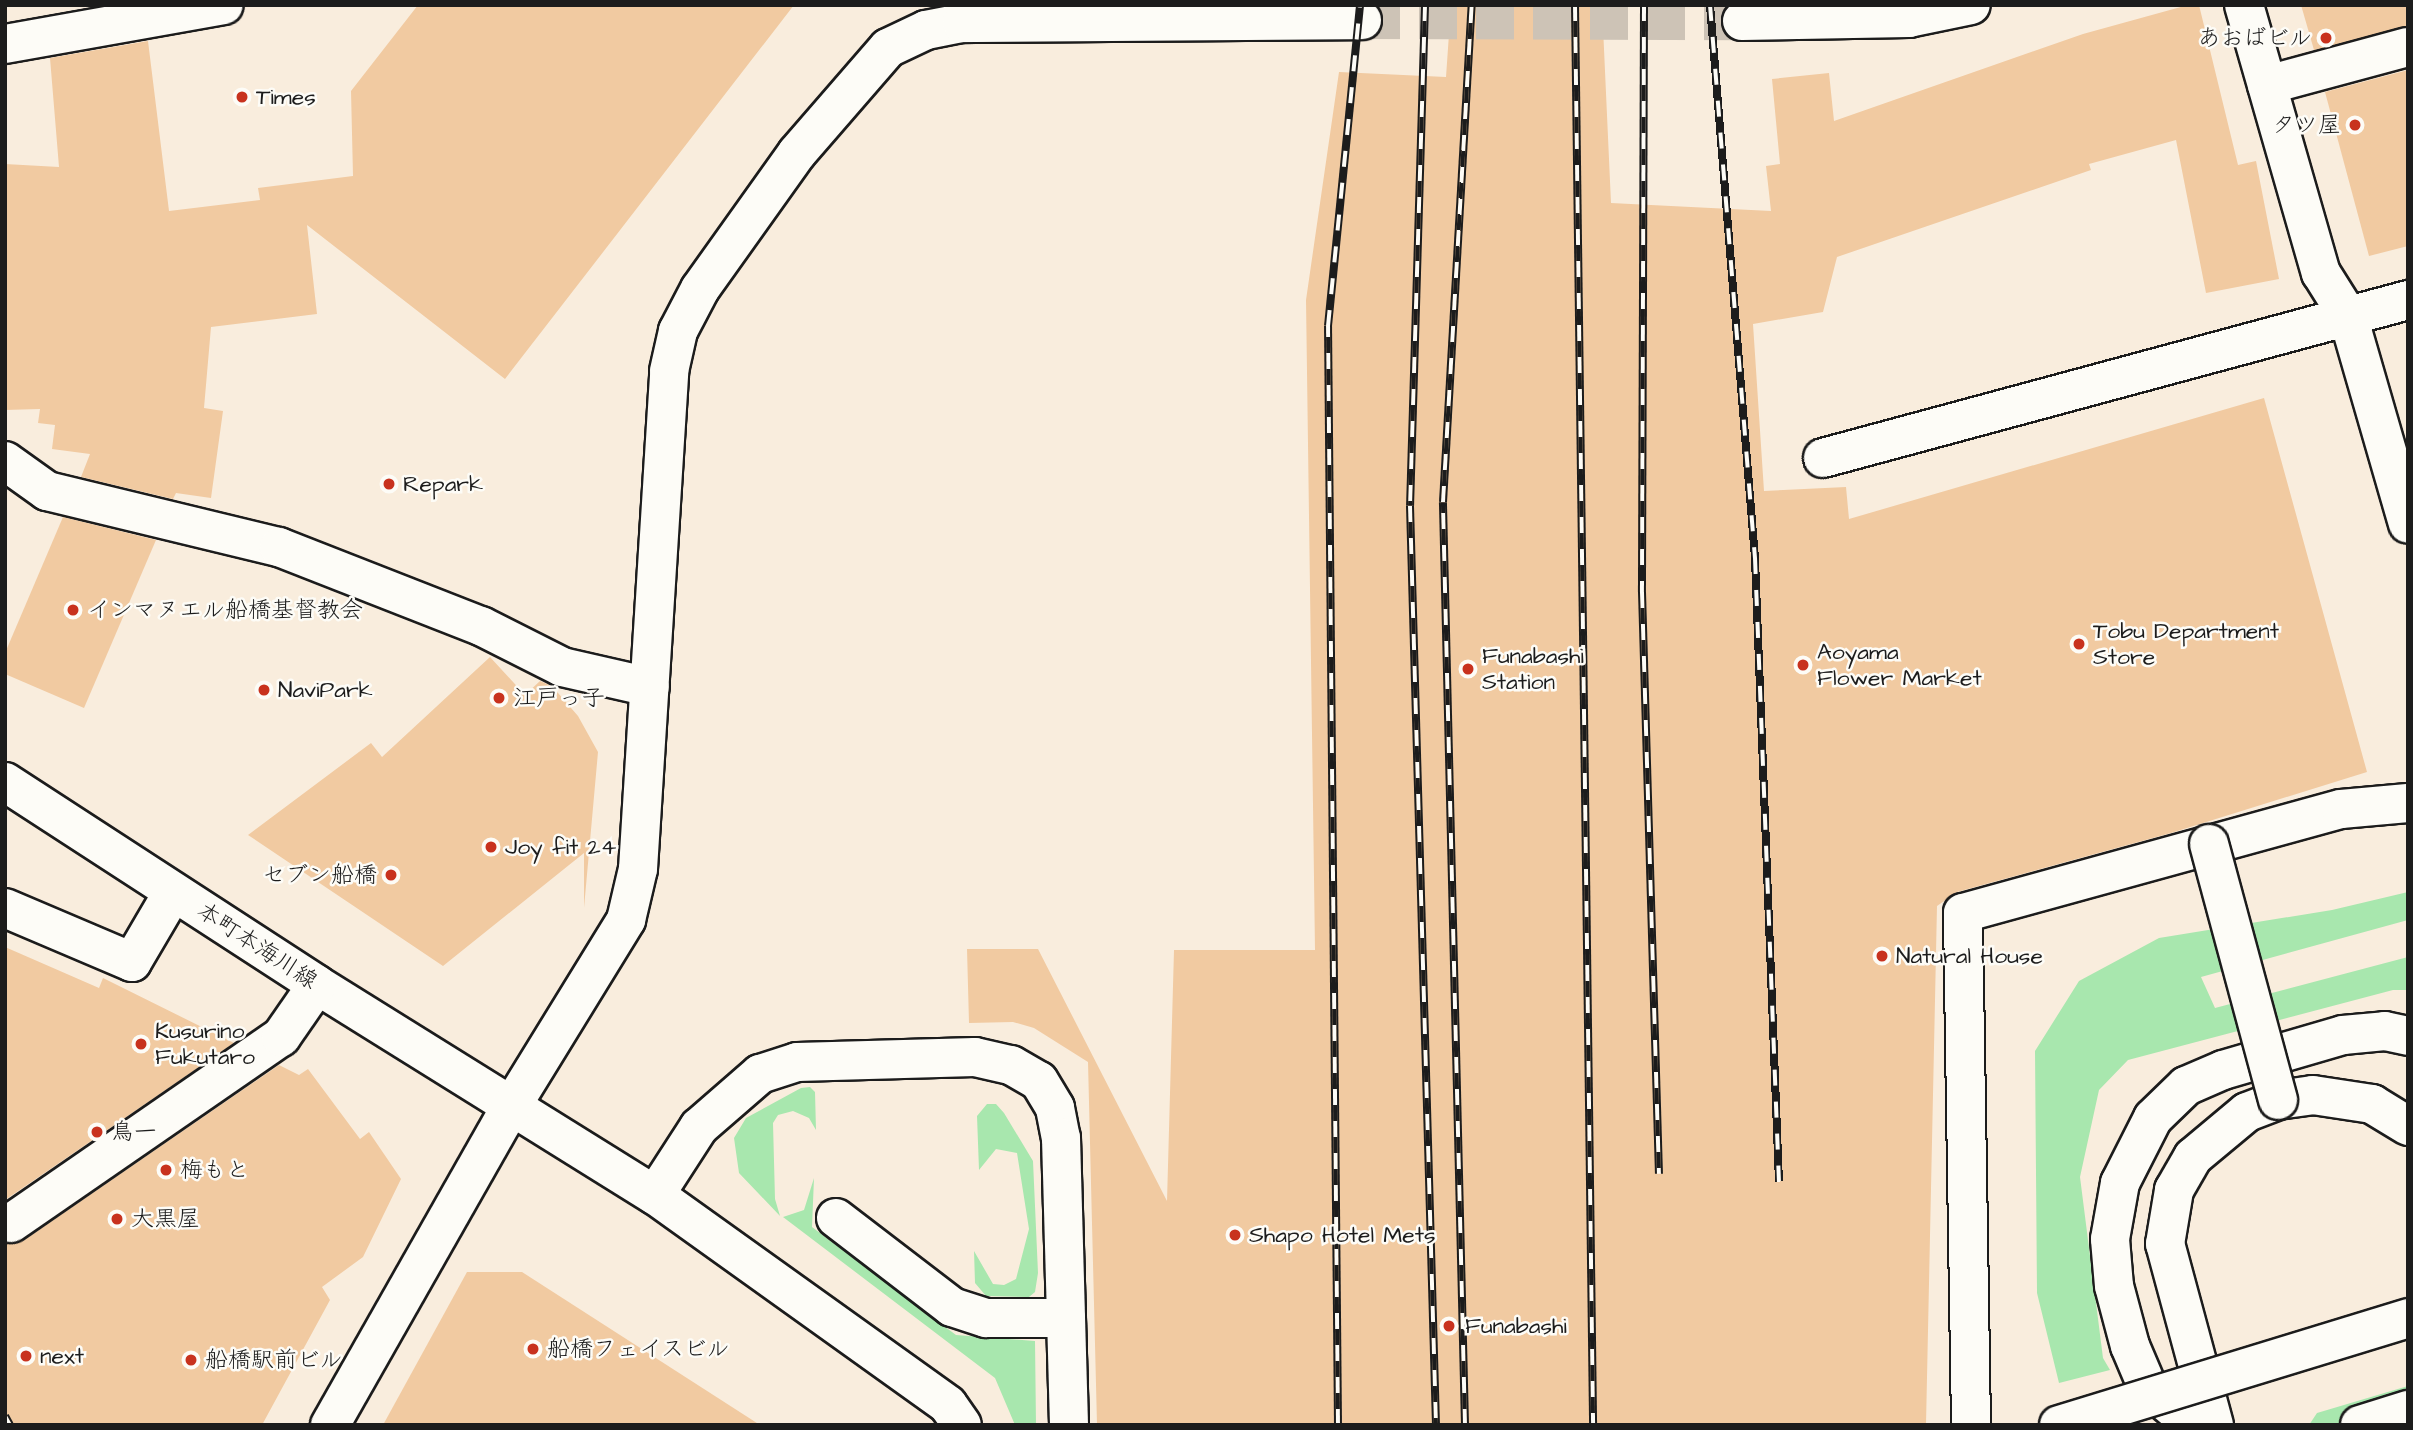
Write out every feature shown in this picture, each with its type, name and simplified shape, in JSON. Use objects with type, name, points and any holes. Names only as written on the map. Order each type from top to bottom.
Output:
[{"type":"street","points":[[5,44],[224,5]]},
{"type":"street","points":[[1755,16],[1909,18],[1971,5]]},
{"type":"street","points":[[2244,5],[2321,272],[2348,316],[2408,524]]},
{"type":"street","points":[[330,1425],[511,1107],[626,920],[638,869],[668,371],[678,331],[700,289],[797,153],[888,48],[926,30],[961,23],[1208,12],[1362,20]]},
{"type":"street","points":[[2267,85],[2408,47]]},
{"type":"street","points":[[1823,458],[2408,300]]},
{"type":"street","points":[[5,461],[47,491],[279,547],[481,626],[562,667],[650,687]]},
{"type":"street","name":"本町本海川線","points":[[5,782],[317,985],[655,1195],[947,1405],[962,1425]]},
{"type":"street","points":[[1971,1425],[1963,913],[2342,809],[2408,803]]},
{"type":"street","points":[[2209,844],[2278,1100]]},
{"type":"street","points":[[5,908],[132,962],[173,892]]},
{"type":"street","points":[[11,1223],[281,1037],[317,985]]},
{"type":"street","points":[[2193,1425],[2147,1386],[2130,1346],[2114,1286],[2110,1239],[2120,1183],[2148,1128],[2186,1086],[2223,1070],[2343,1035],[2385,1031],[2408,1036]]},
{"type":"street","points":[[655,1195],[699,1128],[722,1103],[760,1074],[797,1062],[975,1057],[1012,1065],[1040,1081],[1055,1108],[1061,1138],[1069,1425]]},
{"type":"street","points":[[2214,1425],[2165,1244],[2167,1215],[2174,1190],[2193,1157],[2247,1112],[2278,1100],[2314,1095],[2372,1104],[2408,1126]]},
{"type":"street","points":[[836,1218],[952,1307],[986,1318],[1066,1318]]},
{"type":"street","points":[[2059,1425],[2408,1318]]},
{"type":"green space","points":[[2408,892],[2408,920],[2201,977],[2215,1008],[2408,957],[2408,990],[2393,990],[2128,1060],[2099,1090],[2080,1177],[2103,1358],[2110,1370],[2059,1383],[2037,1293],[2035,1051],[2079,981],[2159,938],[2332,910]]},
{"type":"green space","points":[[810,1087],[815,1092],[816,1130],[809,1118],[793,1111],[778,1115],[773,1123],[775,1199],[780,1216],[739,1173],[734,1138],[746,1118],[801,1088]]},
{"type":"green space","points":[[987,1104],[996,1104],[1004,1113],[1033,1161],[1038,1273],[1035,1292],[1029,1297],[986,1296],[975,1283],[974,1251],[993,1284],[1004,1285],[1016,1279],[1029,1229],[1017,1153],[996,1149],[979,1170],[977,1116]]},
{"type":"green space","points":[[814,1178],[812,1227],[956,1335],[1035,1341],[1036,1425],[1015,1425],[995,1378],[783,1217],[804,1210]]},
{"type":"green space","points":[[2408,1386],[2408,1425],[2309,1425],[2317,1413]]},
{"type":"building","points":[[418,5],[794,5],[505,379],[307,225],[317,314],[211,327],[204,408],[223,411],[211,498],[176,493],[173,499],[81,477],[90,454],[52,449],[55,425],[38,423],[40,409],[5,410],[5,164],[59,167],[50,58],[148,41],[169,211],[260,200],[258,188],[353,176],[351,91]]},
{"type":"building","points":[[1451,5],[1602,5],[1611,203],[1771,211],[1766,166],[1780,164],[1772,79],[1829,73],[1834,121],[2083,34],[2188,5],[2199,5],[2238,165],[2256,161],[2279,279],[2206,293],[2176,140],[2089,164],[2091,170],[1837,257],[1823,312],[1753,324],[1764,491],[1846,487],[1849,519],[2264,398],[2367,772],[2171,833],[1957,892],[1937,906],[1926,1425],[1097,1425],[1088,1062],[1034,1028],[1013,1022],[969,1023],[967,949],[1038,949],[1167,1201],[1174,950],[1315,950],[1306,300],[1339,72],[1446,77]]},
{"type":"building","name":"あおばビル","points":[[2301,5],[2408,5],[2408,26],[2314,50]]},
{"type":"building","points":[[2408,70],[2408,246],[2369,256],[2325,92]]},
{"type":"building","points":[[63,517],[156,540],[84,708],[5,674],[5,653]]},
{"type":"building","points":[[490,657],[525,695],[540,681],[552,686],[578,716],[598,752],[584,908],[584,853],[443,966],[248,835],[371,743],[382,757]]},
{"type":"building","points":[[5,947],[99,988],[103,978],[234,1043],[5,1200]]},
{"type":"building","points":[[279,1065],[299,1075],[308,1069],[360,1139],[369,1132],[401,1179],[363,1257],[322,1287],[330,1300],[262,1425],[5,1425],[5,1244],[23,1241]]},
{"type":"building","name":"船橋フェイスビル","points":[[467,1272],[522,1272],[760,1425],[383,1425]]},
{"type":"tunnel","points":[[1362,20],[1742,21]]},
{"type":"railway","points":[[1338,1425],[1328,326],[1360,5]]},
{"type":"railway","points":[[1425,5],[1410,506],[1436,1425]]},
{"type":"railway","points":[[1465,1425],[1443,502],[1472,5]]},
{"type":"railway","points":[[1575,5],[1593,1425]]},
{"type":"railway","points":[[1644,5],[1642,592],[1659,1174]]},
{"type":"railway","points":[[1710,5],[1755,558],[1779,1182]]},
{"type":"railway","points":[[5,1416],[10,1425]]},
{"type":"place","name":"あおばビル","points":[[2326,38]]},
{"type":"place","name":"Times","points":[[242,97]]},
{"type":"place","name":"タツ屋","points":[[2355,125]]},
{"type":"place","name":"Repark","points":[[389,484]]},
{"type":"place","name":"インマヌエル船橋基督教会","points":[[73,610]]},
{"type":"place","name":"Tobu Department Store","points":[[2079,644]]},
{"type":"place","name":"Aoyama Flower Market","points":[[1803,665]]},
{"type":"place","name":"Funabashi Station","points":[[1468,669]]},
{"type":"place","name":"NaviPark","points":[[264,690]]},
{"type":"place","name":"江戸っ子","points":[[499,698]]},
{"type":"place","name":"Joy fit 24","points":[[491,847]]},
{"type":"place","name":"セブン船橋","points":[[391,875]]},
{"type":"place","name":"Natural House","points":[[1882,956]]},
{"type":"place","name":"Kusurino Fukutaro","points":[[141,1044]]},
{"type":"place","name":"鳥一","points":[[97,1132]]},
{"type":"place","name":"梅もと","points":[[166,1170]]},
{"type":"place","name":"大黒屋","points":[[117,1219]]},
{"type":"place","name":"Shapo Hotel Mets","points":[[1235,1235]]},
{"type":"place","name":"Funabashi","points":[[1449,1326]]},
{"type":"place","name":"船橋フェイスビル","points":[[533,1349]]},
{"type":"place","name":"next","points":[[26,1356]]},
{"type":"place","name":"船橋駅前ビル","points":[[191,1360]]}]
